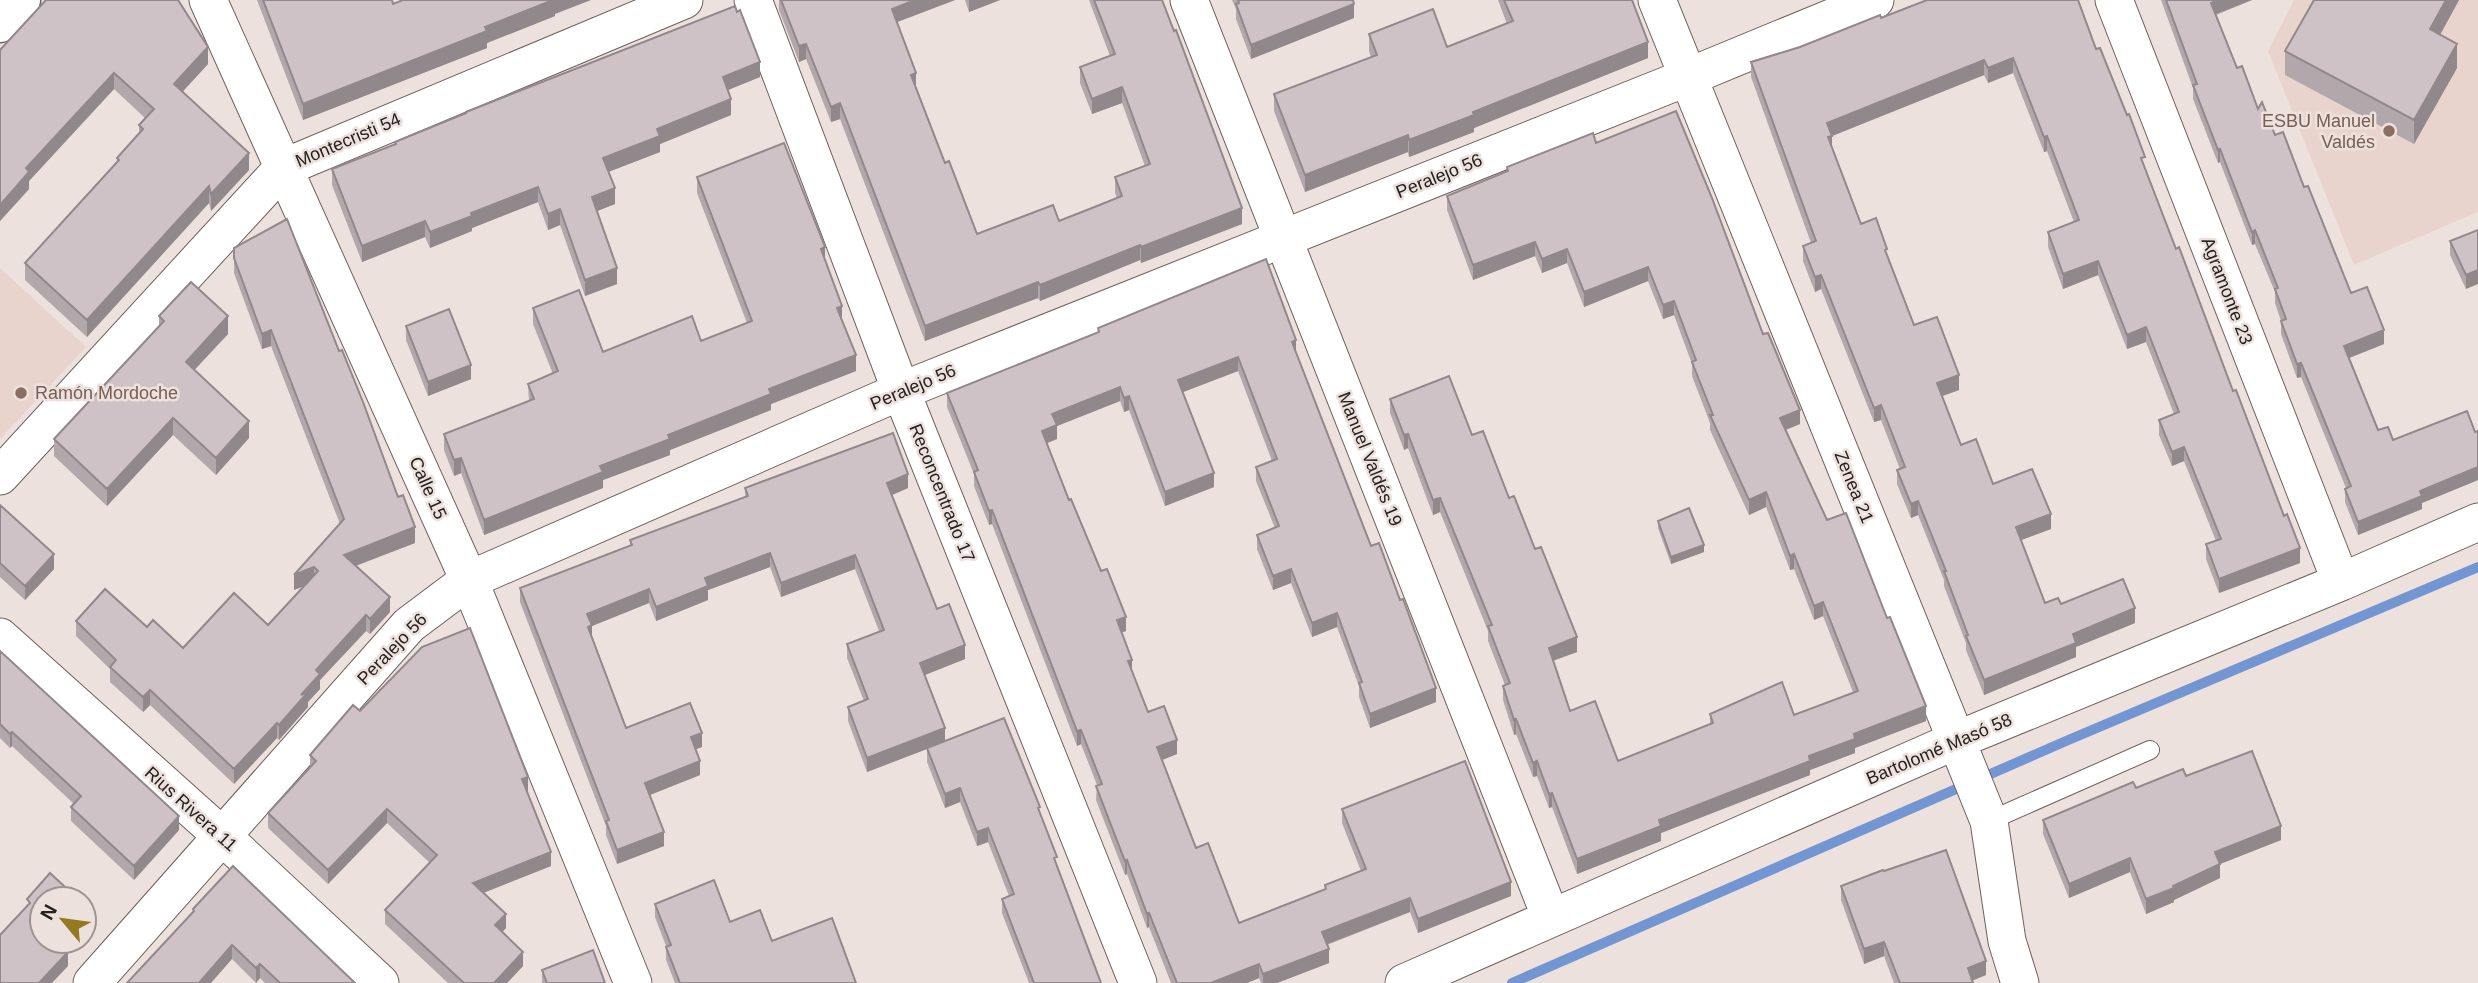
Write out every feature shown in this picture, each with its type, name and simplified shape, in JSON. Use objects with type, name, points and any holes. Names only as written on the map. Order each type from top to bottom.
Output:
[{"type":"main road","points":[[0,23],[21,0]]},
{"type":"street","name":"Calle 15","points":[[208,0],[469,580],[633,983]]},
{"type":"street","name":"Montecristi 54","points":[[0,476],[283,168],[684,0]]},
{"type":"street","name":"Reconcentrado 17","points":[[753,0],[901,391],[1138,983]]},
{"type":"street","name":"Manuel Valdés 19","points":[[1189,0],[1551,918]]},
{"type":"street","name":"Zenea 21","points":[[1657,0],[1989,821],[2007,941],[2020,983]]},
{"type":"street","name":"Peralejo 56","points":[[92,983],[409,625],[469,580],[901,391],[1875,0]]},
{"type":"street","name":"Agramonte 23","points":[[2113,0],[2341,582]]},
{"type":"street","name":"Bartolomé Masó 58","points":[[1404,983],[1956,740],[2341,582],[2478,522]]},
{"type":"street","name":"Rius Rivera 11","points":[[0,637],[222,836],[380,983]]},
{"type":"lane","points":[[1989,821],[2150,750]]},
{"type":"shaded area","name":"ESBU Manuel Valdés","points":[[2294,0],[2478,0],[2478,212],[2354,265],[2268,51]]},
{"type":"shaded area","name":"Ramón Mordoche","points":[[0,268],[86,347],[0,439]]},
{"type":"building","points":[[46,0],[178,0],[208,47],[174,84],[249,153],[211,194],[209,186],[87,320],[25,263],[119,160],[117,158],[143,129],[139,125],[154,109],[114,73],[26,168],[29,172],[0,205],[0,50]]},
{"type":"building","points":[[263,0],[392,0],[393,4],[403,0],[553,0],[485,27],[487,31],[303,104]]},
{"type":"building","points":[[781,0],[915,0],[892,9],[916,73],[911,75],[945,163],[949,161],[977,234],[1053,205],[1059,221],[1122,196],[1115,177],[1150,164],[1122,87],[1092,99],[1080,67],[1115,54],[1094,0],[1162,0],[1174,31],[1176,30],[1242,208],[925,326],[840,103],[831,107],[806,44],[799,46]]},
{"type":"building","points":[[1238,0],[1353,0],[1354,4],[1251,45],[1236,4],[1239,3]]},
{"type":"building","points":[[1504,0],[1632,0],[1648,42],[1473,112],[1474,115],[1409,140],[1408,135],[1305,175],[1274,94],[1377,55],[1369,34],[1433,9],[1447,47],[1513,21]]},
{"type":"building","points":[[1927,0],[2078,0],[2096,49],[2100,48],[2127,115],[2129,114],[2145,157],[2141,158],[2176,249],[2179,247],[2233,391],[2236,390],[2284,516],[2287,514],[2300,548],[2219,579],[2206,544],[2221,539],[2184,447],[2172,452],[2159,420],[2179,412],[2146,327],[2127,335],[2098,261],[2063,274],[2048,232],[2079,220],[2013,58],[1988,68],[1984,60],[1827,123],[1832,136],[1828,137],[1861,224],[1876,218],[1887,249],[1885,250],[1914,325],[1937,317],[1959,375],[1937,383],[1961,445],[1976,439],[1993,484],[2032,469],[2051,514],[2016,527],[2045,603],[2058,598],[2061,604],[2123,579],[2135,608],[2073,634],[2076,643],[1984,680],[1918,501],[1911,504],[1897,470],[1905,467],[1881,405],[1874,408],[1821,275],[1815,277],[1803,246],[1816,241],[1751,62],[1800,47],[1880,15],[1881,18]]},
{"type":"building","points":[[2166,0],[2218,0],[2211,3],[2237,68],[2242,66],[2258,109],[2262,102],[2275,135],[2283,132],[2351,293],[2367,287],[2384,330],[2344,346],[2378,430],[2388,427],[2393,440],[2467,411],[2475,432],[2478,431],[2478,467],[2420,491],[2422,496],[2358,522],[2345,489],[2351,486],[2301,363],[2297,364],[2281,321],[2286,319],[2275,289],[2278,288],[2255,230],[2252,232],[2220,149],[2218,150],[2193,85],[2197,84]]},
{"type":"building","points":[[2314,0],[2446,0],[2430,29],[2457,44],[2414,120],[2285,51]]},
{"type":"building","points":[[735,6],[737,12],[740,10],[760,62],[723,77],[731,99],[657,129],[660,136],[603,158],[615,188],[592,197],[617,268],[585,280],[560,209],[548,214],[538,187],[430,232],[425,221],[362,246],[332,169],[466,112]]},
{"type":"building","points":[[1676,111],[1763,334],[1768,333],[1800,410],[1780,418],[1827,520],[1846,513],[1887,618],[1890,617],[1926,706],[1854,734],[1855,739],[1809,756],[1810,761],[1659,820],[1661,826],[1577,859],[1552,793],[1549,794],[1537,761],[1533,763],[1516,719],[1514,720],[1503,686],[1510,683],[1488,626],[1492,625],[1440,498],[1433,500],[1408,434],[1404,435],[1390,399],[1449,376],[1472,435],[1483,431],[1509,498],[1514,496],[1535,549],[1541,547],[1577,637],[1549,648],[1570,711],[1595,701],[1618,761],[1713,723],[1710,714],[1782,682],[1794,715],[1858,691],[1823,602],[1814,606],[1794,554],[1790,556],[1766,492],[1749,500],[1710,415],[1713,415],[1692,362],[1696,360],[1674,301],[1663,305],[1648,267],[1584,292],[1567,249],[1542,259],[1535,242],[1473,265],[1447,196],[1508,171],[1507,167],[1593,133],[1596,143]]},
{"type":"building","points":[[784,143],[825,247],[821,249],[842,306],[837,308],[856,355],[769,389],[771,394],[668,435],[670,439],[600,466],[603,472],[484,520],[461,458],[454,460],[444,434],[534,399],[528,384],[558,371],[533,308],[579,290],[603,352],[692,316],[701,341],[752,321],[697,177]]},
{"type":"building","points":[[287,219],[339,351],[342,350],[363,402],[398,497],[403,495],[415,527],[344,555],[390,597],[370,619],[366,615],[316,670],[320,674],[301,695],[308,692],[234,769],[150,690],[143,697],[110,667],[116,660],[76,621],[105,589],[147,627],[153,620],[183,648],[234,593],[268,625],[318,571],[314,567],[294,575],[344,519],[271,330],[262,334],[234,258],[234,248]]},
{"type":"building","points":[[2478,230],[2478,270],[2466,275],[2450,241]]},
{"type":"building","points":[[1266,259],[1296,340],[1292,342],[1371,546],[1379,543],[1436,688],[1370,714],[1359,683],[1362,682],[1337,613],[1312,623],[1291,569],[1273,576],[1257,535],[1279,526],[1256,467],[1277,459],[1238,357],[1178,380],[1214,473],[1165,492],[1129,396],[1124,398],[1120,387],[1052,414],[1057,425],[1042,431],[1101,571],[1107,569],[1126,617],[1117,620],[1132,660],[1128,661],[1148,712],[1164,706],[1177,740],[1157,747],[1196,848],[1208,843],[1239,923],[1326,889],[1325,885],[1366,869],[1342,809],[1465,761],[1511,882],[1418,919],[1410,898],[1322,932],[1329,949],[1263,974],[1259,964],[1211,983],[1177,983],[1127,860],[1125,861],[1096,786],[1102,784],[1081,730],[1077,731],[992,510],[989,511],[974,472],[978,470],[947,393],[1099,332],[1098,328]]},
{"type":"building","points":[[191,282],[228,316],[186,362],[249,421],[216,458],[173,418],[107,489],[54,439],[164,321],[159,316]]},
{"type":"building","points":[[449,309],[471,365],[428,382],[406,326]]},
{"type":"building","points":[[893,433],[908,474],[887,483],[937,609],[949,604],[965,645],[920,663],[945,728],[867,758],[848,707],[868,699],[847,644],[884,630],[855,555],[781,583],[770,553],[705,578],[708,586],[656,607],[649,589],[587,614],[592,625],[588,627],[626,728],[690,703],[702,733],[691,737],[700,761],[645,783],[664,832],[617,850],[606,821],[609,820],[520,588],[632,545],[630,540],[748,496],[745,488]]},
{"type":"building","points":[[0,505],[54,554],[25,586],[0,563]]},
{"type":"building","points":[[1689,508],[1704,545],[1671,557],[1658,521]]},
{"type":"building","points":[[470,628],[528,777],[522,779],[551,852],[473,883],[506,914],[495,925],[523,952],[494,983],[464,983],[385,910],[437,855],[387,809],[328,870],[268,813],[316,761],[310,755],[353,705],[360,711],[422,647]]},
{"type":"building","points":[[0,651],[179,816],[134,866],[71,807],[81,796],[0,724]]},
{"type":"building","points":[[1004,718],[1040,807],[1038,808],[1057,857],[1054,858],[1101,983],[1034,983],[1002,899],[1014,894],[988,828],[977,832],[960,788],[945,794],[927,748]]},
{"type":"building","points":[[2252,751],[2281,826],[2215,852],[2220,864],[2146,899],[2130,858],[2069,884],[2043,820],[2133,782],[2136,788],[2183,769],[2186,776]]},
{"type":"building","points":[[1946,850],[1986,961],[1968,968],[1973,983],[1900,983],[1884,942],[1864,949],[1841,886]]},
{"type":"building","points":[[233,866],[355,983],[280,983],[260,964],[256,968],[232,945],[199,983],[127,983]]},
{"type":"building","points":[[50,873],[63,885],[39,885]]},
{"type":"building","points":[[714,880],[730,922],[760,910],[772,941],[832,918],[856,983],[680,983],[666,947],[671,945],[655,904]]},
{"type":"building","points":[[28,905],[28,955],[65,955],[39,983],[0,983],[0,935]]},
{"type":"building","points":[[593,950],[605,983],[547,983],[542,970]]},
{"type":"waterway","points":[[1512,983],[2066,741],[2478,567]]},
{"type":"place","name":"ESBU Manuel Valdés","points":[[2389,131]]},
{"type":"place","name":"Ramón Mordoche","points":[[21,393]]}]
